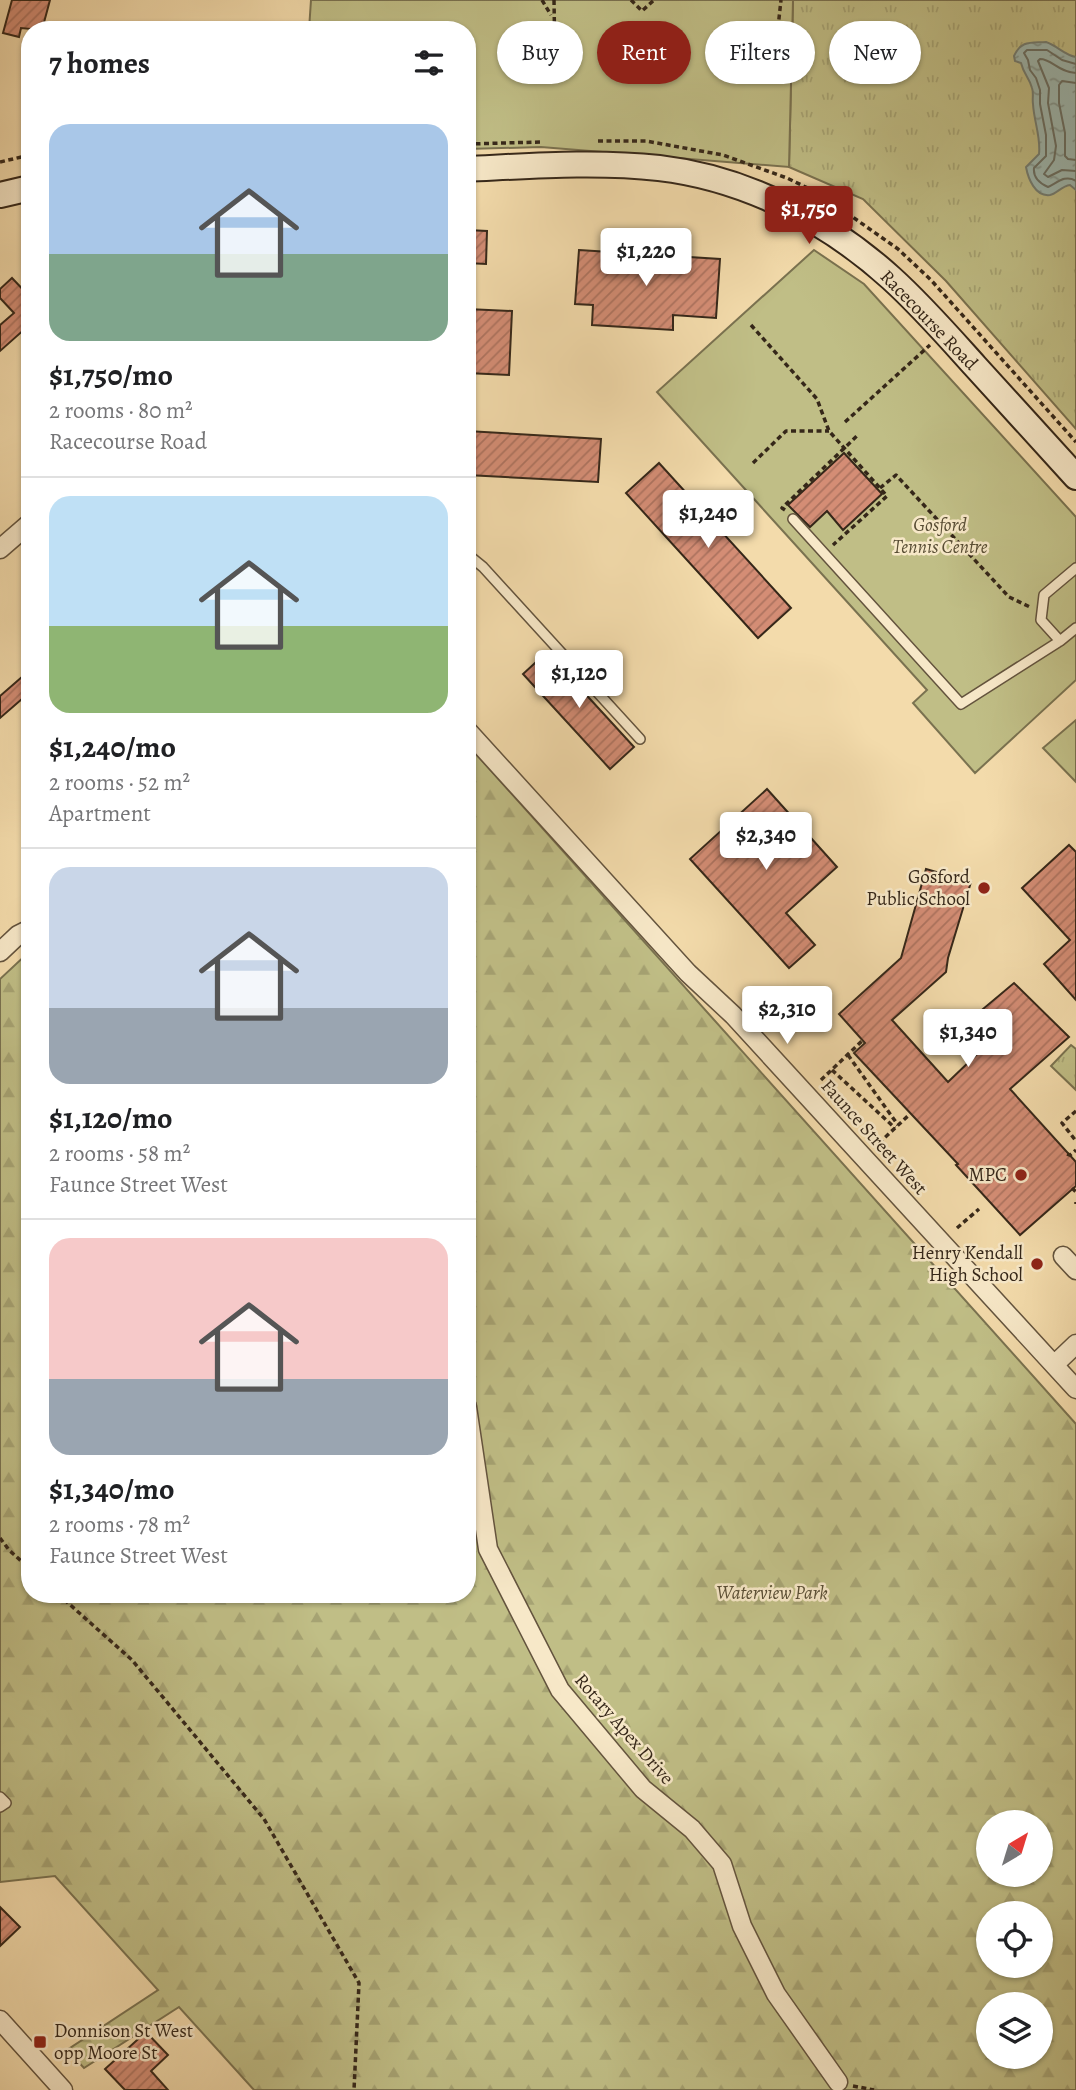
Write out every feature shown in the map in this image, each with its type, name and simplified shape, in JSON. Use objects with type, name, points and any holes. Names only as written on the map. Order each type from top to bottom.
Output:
[{"type":"main road","name":"Racecourse Road","points":[[476,169],[543,165],[628,166],[693,174],[753,191],[811,220],[862,254],[890,277],[945,333],[1076,477]]},
{"type":"main road","points":[[0,195],[21,190]]},
{"type":"street","points":[[0,549],[21,531]]},
{"type":"street","name":"Faunce Street West","points":[[476,740],[688,973],[733,1015],[1076,1390]]},
{"type":"street","points":[[0,952],[21,934]]},
{"type":"street","points":[[1063,1256],[1076,1270]]},
{"type":"street","points":[[1054,1365],[1076,1344]]},
{"type":"street","name":"Rotary Apex Drive","points":[[476,1468],[488,1549],[560,1690],[643,1789],[692,1829],[722,1864],[742,1926],[776,1994],[838,2082]]},
{"type":"street","points":[[0,2020],[63,2090]]},
{"type":"lane","points":[[793,519],[961,704],[1076,628]]},
{"type":"lane","points":[[476,561],[640,739]]},
{"type":"lane","points":[[1060,641],[1041,620],[1044,595],[1076,568]]},
{"type":"lane","points":[[0,1797],[6,1803],[0,1807]]},
{"type":"path","points":[[542,0],[553,17]]},
{"type":"path","points":[[553,21],[554,0]]},
{"type":"path","points":[[631,0],[642,11],[654,0]]},
{"type":"path","points":[[779,21],[781,0]]},
{"type":"path","points":[[0,162],[21,157]]},
{"type":"path","points":[[751,326],[817,399],[829,431],[887,496],[824,554]]},
{"type":"path","points":[[845,422],[945,333]]},
{"type":"path","points":[[753,463],[786,431],[829,431]]},
{"type":"path","points":[[793,519],[782,508],[859,434]]},
{"type":"path","points":[[880,488],[896,475],[1009,597],[1042,610]]},
{"type":"path","points":[[821,1080],[863,1041]]},
{"type":"path","points":[[848,1055],[897,1127]]},
{"type":"path","points":[[832,1070],[897,1127]]},
{"type":"path","points":[[1076,1111],[1062,1123],[1076,1141]]},
{"type":"path","points":[[879,1143],[910,1114]]},
{"type":"path","points":[[1069,1155],[1076,1150]]},
{"type":"path","points":[[1072,1188],[1076,1192]]},
{"type":"path","points":[[957,1228],[979,1209]]},
{"type":"path","points":[[0,1538],[21,1561]]},
{"type":"path","points":[[68,1603],[132,1660],[264,1819],[359,1983],[354,2090]]},
{"type":"green space","points":[[311,0],[793,0],[792,21],[705,21],[705,84],[791,84],[789,167],[541,147],[476,149],[476,21],[310,21]]},
{"type":"green space","points":[[793,0],[1076,0],[1076,429],[946,281],[863,199],[789,167],[791,84],[815,84],[815,21],[792,21]]},
{"type":"green space","name":"Gosford Tennis Centre","points":[[814,250],[864,284],[1076,517],[1076,680],[975,773],[913,703],[927,690],[657,392]]},
{"type":"green space","points":[[1076,720],[1076,782],[1043,748]]},
{"type":"green space","name":"Waterview Park","points":[[476,754],[1076,1424],[1076,2090],[254,2090],[179,2007],[84,2068],[67,2050],[158,1990],[55,1876],[0,1882],[0,979],[21,959],[21,1603],[476,1603]]},
{"type":"green space","points":[[1071,1045],[1076,1049],[1076,1090],[1051,1066]]},
{"type":"water","points":[[1046,42],[1076,57],[1076,190],[1070,185],[1050,195],[1036,190],[1027,171],[1026,167],[1039,154],[1039,142],[1032,88],[1021,63],[1015,61],[1014,56],[1023,45]]},
{"type":"building","points":[[12,0],[50,0],[44,21],[21,21],[19,37],[3,33]]},
{"type":"building","points":[[476,230],[487,231],[486,264],[476,263]]},
{"type":"building","points":[[579,250],[720,259],[716,318],[673,315],[673,330],[592,325],[593,305],[575,304]]},
{"type":"building","points":[[12,278],[21,288],[21,332],[0,351],[0,325],[14,313],[0,298],[0,289]]},
{"type":"building","points":[[476,309],[512,311],[509,375],[476,373]]},
{"type":"building","points":[[476,432],[601,439],[598,482],[476,475]]},
{"type":"building","points":[[844,453],[882,494],[843,530],[827,511],[810,527],[788,505]]},
{"type":"building","points":[[659,463],[791,608],[758,638],[626,493]]},
{"type":"building","points":[[547,652],[634,747],[610,769],[523,674]]},
{"type":"building","points":[[21,678],[21,700],[0,718],[0,696]]},
{"type":"building","points":[[767,789],[837,867],[786,913],[815,945],[789,968],[690,859]]},
{"type":"building","points":[[1069,845],[1076,852],[1076,1000],[1044,964],[1070,940],[1022,888]]},
{"type":"building","points":[[926,869],[971,882],[946,972],[892,1020],[948,1082],[997,1035],[977,1014],[1014,983],[1069,1037],[1010,1089],[1076,1162],[1076,1186],[1020,1235],[854,1053],[865,1043],[839,1014],[901,958]]},
{"type":"building","points":[[0,1907],[20,1927],[0,1946]]},
{"type":"building","points":[[146,2032],[168,2055],[151,2071],[168,2090],[125,2090],[105,2069]]},
{"type":"place","name":"Gosford Public School","points":[[984,888]]},
{"type":"place","name":"MPC","points":[[1021,1175]]},
{"type":"place","name":"Henry Kendall High School","points":[[1037,1264]]},
{"type":"place","name":"Donnison St West opp Moore St","points":[[40,2042]]}]
